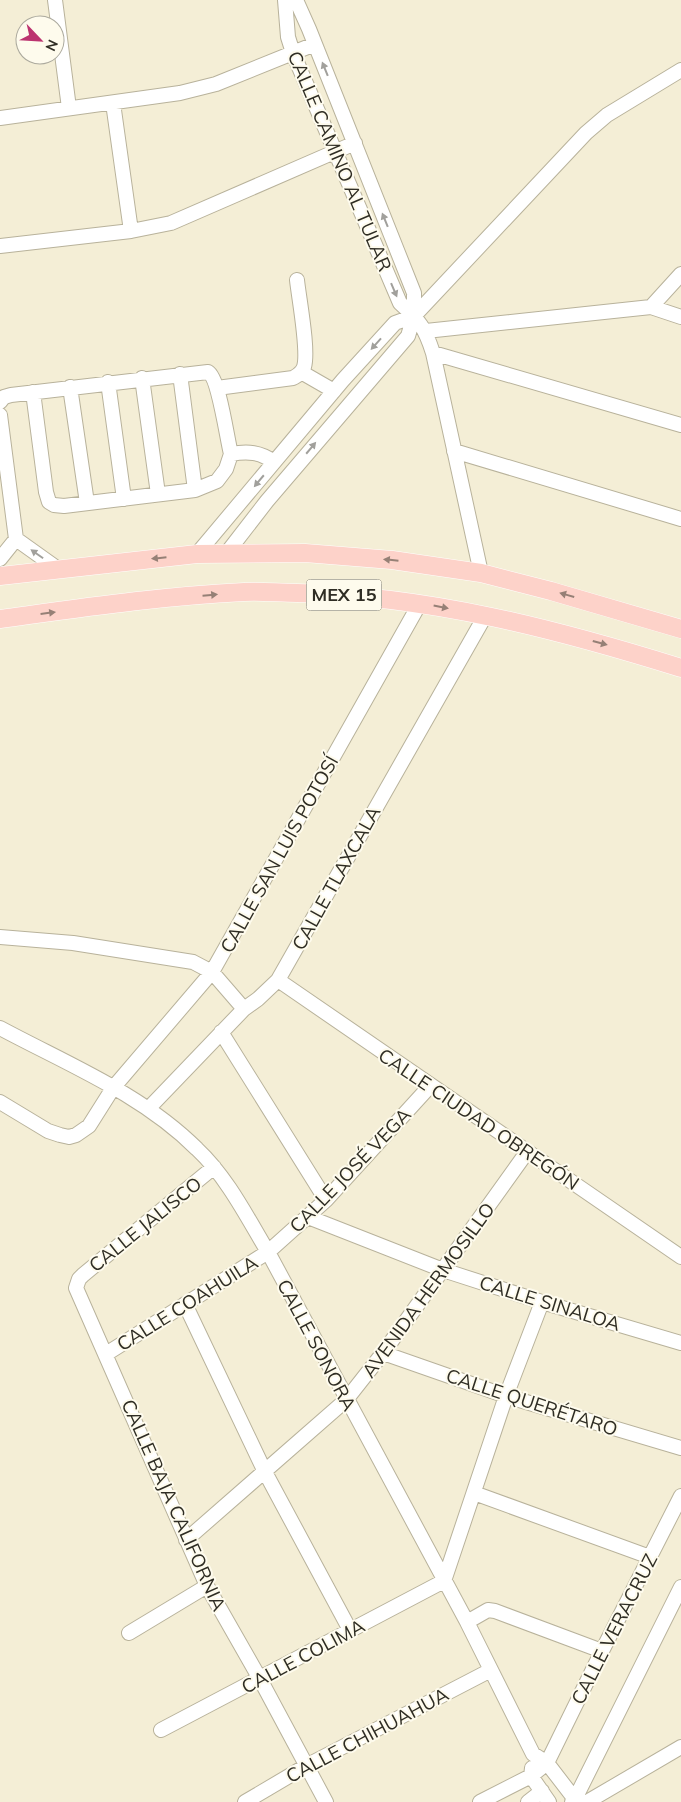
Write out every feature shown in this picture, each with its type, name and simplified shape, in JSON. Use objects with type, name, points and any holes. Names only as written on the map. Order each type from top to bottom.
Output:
[{"type":"main road","name":"MEX 15","points":[[0,576],[198,554],[305,553],[372,558],[481,573],[551,591],[681,629]]},
{"type":"main road","name":"MEX 15","points":[[0,619],[128,602],[245,592],[327,594],[420,603],[520,623],[603,644],[681,668]]},
{"type":"street","points":[[55,0],[69,108]]},
{"type":"street","name":"CALLE CAMINO AL TULAR","points":[[285,0],[288,37],[293,53],[335,152],[400,303],[414,316],[426,332],[433,353],[481,573]]},
{"type":"street","name":"CALLE CAMINO AL TULAR","points":[[296,0],[414,293],[414,316]]},
{"type":"street","points":[[0,118],[180,93],[205,87],[315,44]]},
{"type":"street","points":[[226,554],[267,501],[408,336],[414,316],[586,133],[606,115],[681,70]]},
{"type":"street","points":[[113,103],[131,231]]},
{"type":"street","points":[[0,246],[131,231],[171,223],[355,143]]},
{"type":"street","points":[[651,307],[681,274]]},
{"type":"street","points":[[217,388],[293,378],[301,372],[305,361],[305,348],[297,280]]},
{"type":"street","points":[[426,332],[651,307],[681,317]]},
{"type":"street","points":[[198,554],[321,406],[395,322],[414,316]]},
{"type":"street","points":[[433,353],[681,425]]},
{"type":"street","points":[[0,402],[4,397],[11,395],[33,392],[70,387],[108,382],[142,378],[208,372],[214,378],[217,388],[230,454],[226,469],[217,481],[195,490],[58,506],[52,504],[48,500],[33,392]]},
{"type":"street","points":[[301,372],[334,391]]},
{"type":"street","points":[[180,374],[195,490]]},
{"type":"street","points":[[142,378],[158,494]]},
{"type":"street","points":[[108,382],[124,499]]},
{"type":"street","points":[[70,387],[86,503]]},
{"type":"street","points":[[321,406],[336,419]]},
{"type":"street","points":[[0,415],[16,539],[0,559]]},
{"type":"street","points":[[454,451],[681,519]]},
{"type":"street","points":[[230,454],[252,452],[274,462]]},
{"type":"street","points":[[16,539],[58,569]]},
{"type":"street","name":"CALLE SAN LUIS POTOSÍ","points":[[0,1102],[48,1130],[69,1136],[82,1132],[88,1126],[113,1088],[212,972],[420,603]]},
{"type":"street","name":"CALLE TLAXCALA","points":[[148,1109],[244,1009],[278,980],[485,616]]},
{"type":"street","points":[[0,937],[73,943],[193,962],[212,972],[244,1009]]},
{"type":"street","name":"CALLE CIUDAD OBREGÓN","points":[[278,980],[681,1257]]},
{"type":"street","name":"CALLE SONORA","points":[[0,1028],[113,1088],[148,1109],[198,1149],[214,1167],[268,1252],[467,1622],[533,1754]]},
{"type":"street","points":[[221,1032],[326,1200]]},
{"type":"street","name":"CALLE JOSÉ VEGA","points":[[268,1252],[326,1200],[430,1086]]},
{"type":"street","name":"AVENIDA HERMOSILLO","points":[[186,1540],[346,1400],[383,1353],[527,1152]]},
{"type":"street","name":"CALLE JALISCO","points":[[77,1283],[83,1275],[214,1167]]},
{"type":"street","name":"CALLE SINALOA","points":[[308,1217],[443,1270],[542,1302],[681,1343]]},
{"type":"street","name":"CALLE COAHUILA","points":[[106,1354],[268,1252]]},
{"type":"street","name":"CALLE BAJA CALIFORNIA","points":[[77,1283],[76,1288],[79,1295],[207,1586],[260,1678],[326,1802]]},
{"type":"street","points":[[444,1581],[506,1396],[542,1302]]},
{"type":"street","points":[[185,1304],[265,1472],[350,1630]]},
{"type":"street","name":"CALLE QUERÉTARO","points":[[383,1353],[506,1396],[681,1448]]},
{"type":"street","points":[[474,1493],[650,1557]]},
{"type":"street","name":"CALLE VERACRUZ","points":[[547,1763],[602,1650],[681,1496]]},
{"type":"street","name":"CALLE COLIMA","points":[[161,1730],[444,1581]]},
{"type":"street","points":[[129,1633],[207,1586]]},
{"type":"street","points":[[578,1801],[681,1587]]},
{"type":"street","points":[[467,1622],[488,1610],[496,1610],[602,1650]]},
{"type":"street","name":"CALLE CHIHUAHUA","points":[[249,1801],[306,1766],[491,1670]]},
{"type":"street","points":[[578,1801],[681,1747]]},
{"type":"street","points":[[528,1802],[545,1797],[531,1776],[533,1754],[547,1763],[578,1801]]},
{"type":"street","points":[[480,1802],[531,1776],[547,1763]]}]
